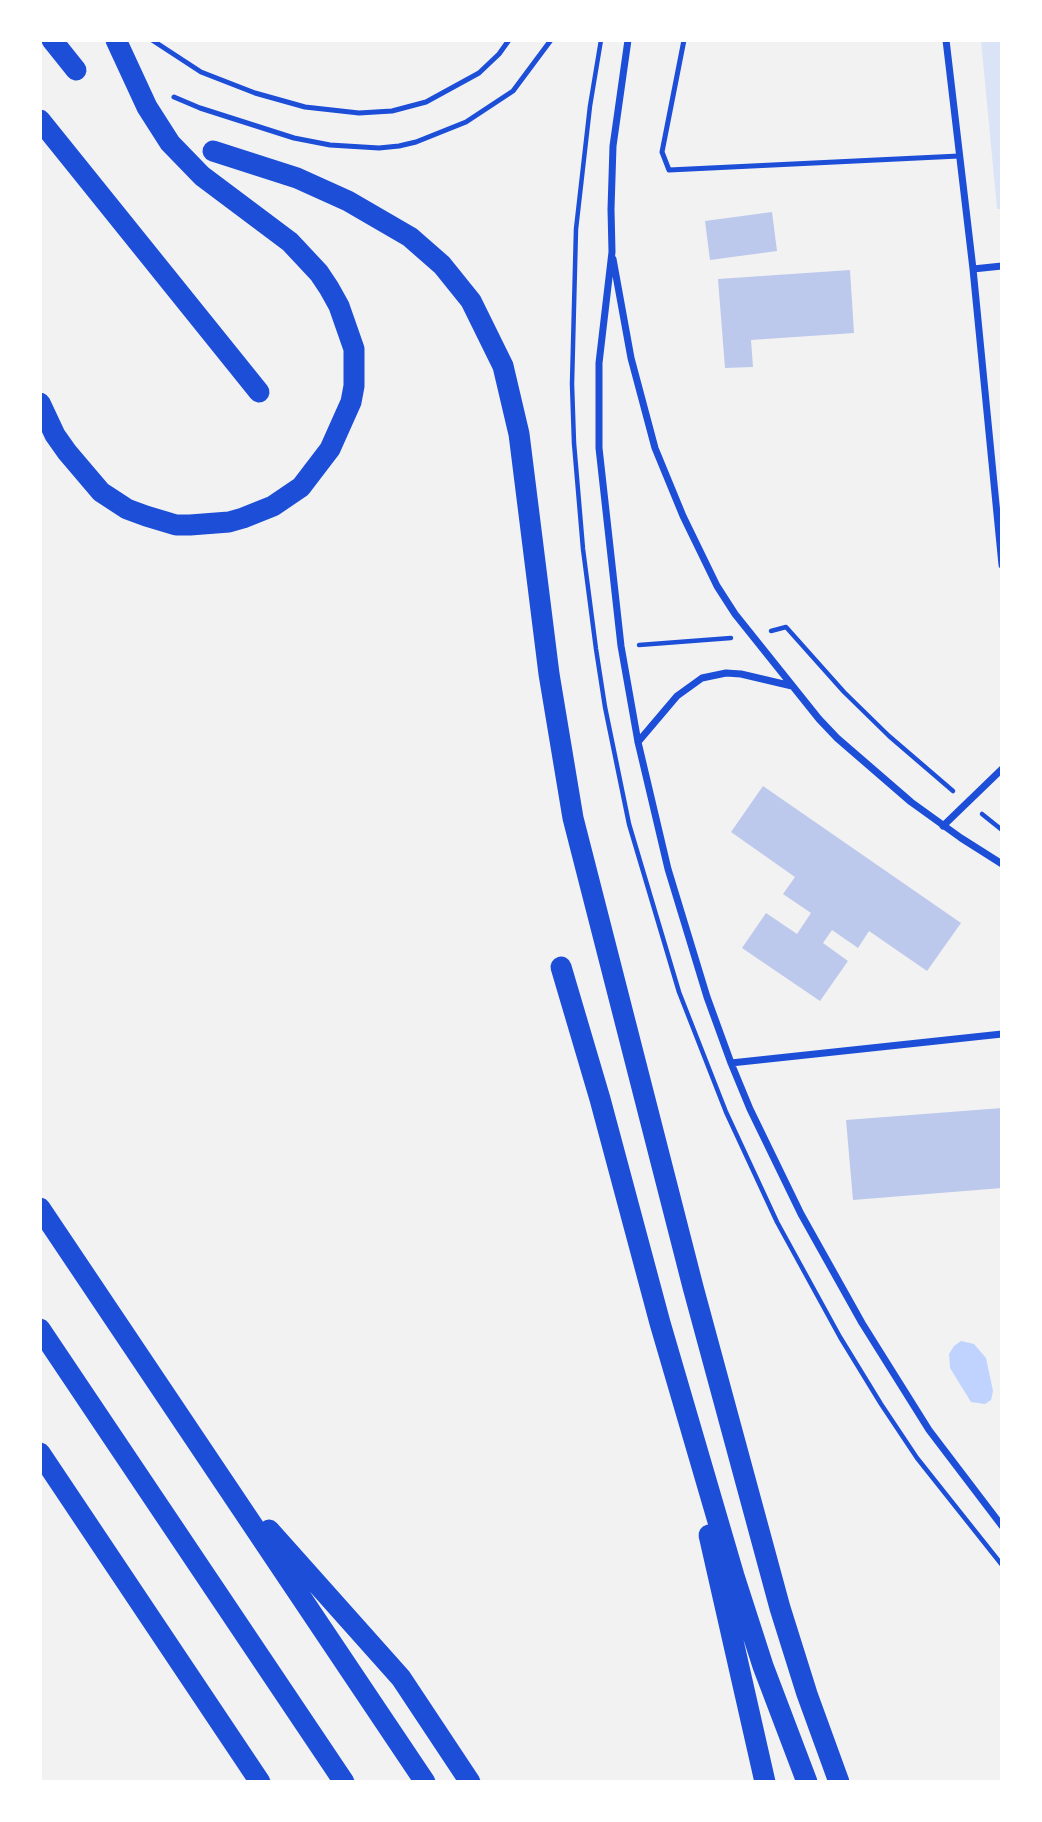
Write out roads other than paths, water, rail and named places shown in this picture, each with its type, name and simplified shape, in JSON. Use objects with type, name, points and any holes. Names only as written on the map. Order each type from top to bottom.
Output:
[{"type":"highway","points":[[52,40],[76,70]]},
{"type":"highway","points":[[40,403],[55,435],[75,465],[114,502],[163,522],[206,525],[229,522],[273,506],[301,487],[330,449],[353,394],[354,349],[339,306],[324,280],[290,242],[202,176],[170,143],[146,107],[117,40]]},
{"type":"highway","points":[[40,120],[259,392]]},
{"type":"highway","points":[[213,151],[310,184],[348,201],[410,237],[442,265],[471,301],[503,366],[519,434],[549,674],[573,818],[633,1056],[776,1595],[807,1694],[839,1782]]},
{"type":"highway","points":[[561,967],[592,1068],[660,1322],[741,1598],[807,1782]]},
{"type":"highway","points":[[40,1208],[425,1782]]},
{"type":"highway","points":[[660,1322],[765,1782]]},
{"type":"highway","points":[[40,1329],[344,1782]]},
{"type":"highway","points":[[40,1453],[260,1782]]},
{"type":"highway","points":[[214,1469],[401,1678],[470,1782]]},
{"type":"street","points":[[628,40],[613,146],[612,252],[599,363],[600,464],[621,646],[638,742],[668,869],[731,1063],[750,1109],[801,1214],[862,1322],[929,1430],[1002,1527]]},
{"type":"street","points":[[946,40],[973,269],[1002,565]]},
{"type":"street","points":[[612,252],[631,358],[655,447],[683,516],[717,586],[751,636],[838,738],[911,802],[1002,864]]},
{"type":"street","points":[[973,269],[1002,266]]},
{"type":"street","points":[[638,742],[677,696],[702,678],[726,673],[741,674],[774,680],[792,687]]},
{"type":"street","points":[[943,826],[1002,769]]},
{"type":"street","points":[[731,1063],[1002,1034]]},
{"type":"lane","points":[[152,40],[201,72],[255,93],[305,107],[359,113],[392,111],[426,102],[479,73],[509,40]]},
{"type":"lane","points":[[174,97],[295,138],[343,146],[399,146],[466,122],[513,91],[551,40]]},
{"type":"lane","points":[[684,40],[663,152],[669,170],[959,156]]},
{"type":"water","points":[[961,1341],[974,1344],[986,1358],[993,1391],[991,1400],[985,1404],[971,1402],[950,1368],[949,1354]]}]
